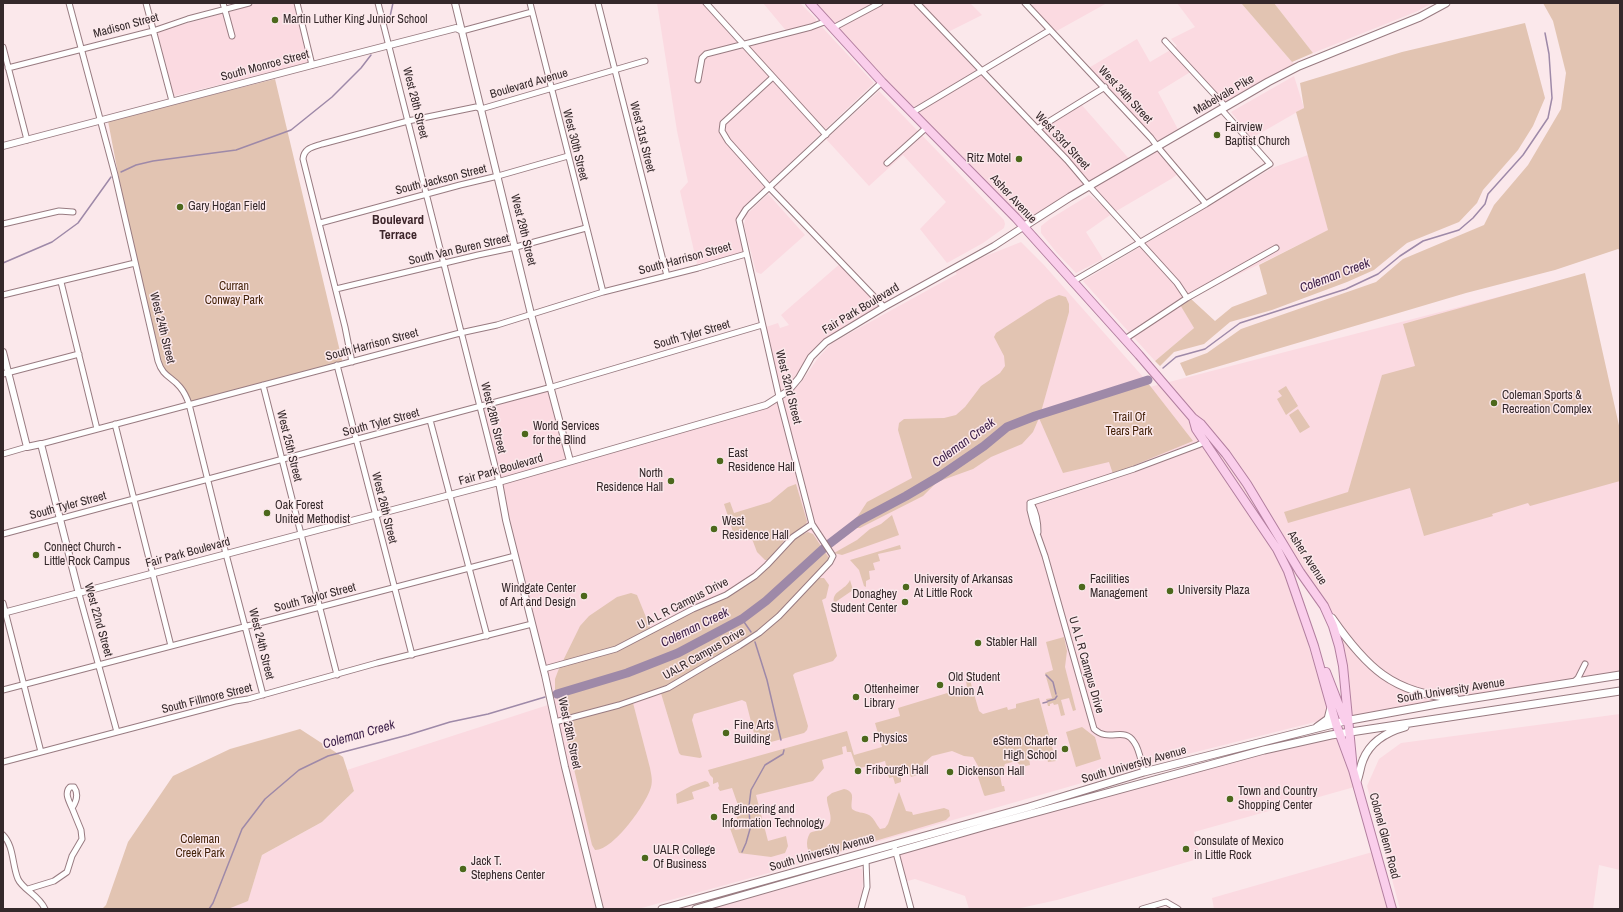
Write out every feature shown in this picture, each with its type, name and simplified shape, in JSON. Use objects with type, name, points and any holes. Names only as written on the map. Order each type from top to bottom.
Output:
[{"type":"main road","name":"Asher Avenue","points":[[810,3],[882,82],[913,112],[1023,227],[1125,339],[1193,418],[1201,424],[1212,437],[1247,484],[1300,572],[1324,606],[1333,626],[1339,646],[1347,721]]},
{"type":"main road","name":"Mabelvale Pike","points":[[1023,227],[1046,211],[1268,82],[1315,59],[1404,24],[1446,3]]},
{"type":"main road","name":"Asher Avenue","points":[[1193,418],[1196,429],[1282,559],[1296,592],[1314,646],[1340,734]]},
{"type":"main road","points":[[1324,606],[1356,651],[1386,678],[1421,693],[1446,697],[1482,697]]},
{"type":"main road","points":[[1314,646],[1347,721]]},
{"type":"main road","name":"South University Avenue","points":[[662,909],[1018,810],[1144,772],[1347,721],[1437,704],[1620,675]]},
{"type":"main road","name":"South University Avenue","points":[[696,909],[1147,781],[1264,750],[1349,732],[1620,691]]},
{"type":"main road","points":[[1315,729],[1328,718],[1331,705]]},
{"type":"main road","name":"Colonel Glenn Road","points":[[1347,721],[1353,770]]},
{"type":"main road","points":[[1357,781],[1364,757],[1373,743],[1386,734],[1400,728],[1422,722]]},
{"type":"main road","name":"Colonel Glenn Road","points":[[1340,734],[1357,781],[1392,909]]},
{"type":"street","name":"West 24th Street","points":[[69,3],[101,121],[160,367],[166,376],[179,386],[189,404],[263,695]]},
{"type":"street","points":[[146,3],[172,101]]},
{"type":"street","points":[[223,3],[232,36]]},
{"type":"street","name":"Madison Street","points":[[8,68],[153,31],[188,19],[249,3]]},
{"type":"street","points":[[297,3],[312,65]]},
{"type":"street","name":"West 28th Street","points":[[378,3],[427,194],[460,333],[499,482],[515,556],[544,669],[555,722],[600,909]]},
{"type":"street","name":"West 29th Street","points":[[455,3],[516,247],[531,314],[552,387],[570,461]]},
{"type":"street","name":"West 30th Street","points":[[530,3],[603,292]]},
{"type":"street","name":"West 31st Street","points":[[598,3],[667,276]]},
{"type":"street","points":[[706,3],[826,135]]},
{"type":"street","points":[[833,28],[880,3]]},
{"type":"street","name":"West 33rd Street","points":[[917,3],[1067,160],[1177,283],[1187,298]]},
{"type":"street","name":"West 34th Street","points":[[1025,3],[1151,138],[1156,146],[1206,204]]},
{"type":"street","name":"South Monroe Street","points":[[3,146],[456,28],[462,31],[532,12]]},
{"type":"street","points":[[698,80],[703,56],[818,25],[827,21]]},
{"type":"street","points":[[913,112],[1050,30]]},
{"type":"street","points":[[1072,282],[1141,243],[1270,164],[1165,41]]},
{"type":"street","points":[[3,47],[27,140]]},
{"type":"street","name":"Boulevard Avenue","points":[[320,223],[303,159],[304,153],[308,148],[408,122],[476,107],[481,109],[645,61]]},
{"type":"street","points":[[772,77],[723,123],[722,129],[724,136],[769,187],[884,307]]},
{"type":"street","points":[[769,187],[882,82]]},
{"type":"street","points":[[1037,129],[1105,87]]},
{"type":"street","points":[[887,163],[927,127]]},
{"type":"street","name":"South Jackson Street","points":[[320,223],[568,156]]},
{"type":"street","name":"West 32nd Street","points":[[769,187],[746,209],[739,220],[762,325],[812,524],[833,556]]},
{"type":"street","points":[[3,224],[59,211],[72,212]]},
{"type":"street","points":[[320,223],[352,362]]},
{"type":"street","name":"Fair Park Boulevard","points":[[4,613],[499,482],[766,405],[788,391],[799,378],[811,357],[826,342],[884,307],[994,246],[1023,227]]},
{"type":"street","name":"South Van Buren Street","points":[[336,290],[443,263],[516,247],[586,228]]},
{"type":"street","points":[[1125,339],[1187,298],[1276,248]]},
{"type":"street","name":"South Harrison Street","points":[[3,454],[337,365],[460,333],[497,325],[603,292],[746,254]]},
{"type":"street","points":[[3,295],[136,263]]},
{"type":"street","points":[[61,282],[97,429]]},
{"type":"street","name":"South Tyler Street","points":[[3,534],[552,387],[762,325]]},
{"type":"street","points":[[3,352],[6,373],[27,447]]},
{"type":"street","points":[[6,373],[79,354]]},
{"type":"street","name":"West 26th Street","points":[[337,365],[412,655]]},
{"type":"street","name":"West 25th Street","points":[[263,385],[337,675]]},
{"type":"street","points":[[430,420],[487,636]]},
{"type":"street","points":[[115,424],[171,646]]},
{"type":"street","name":"U A L R Campus Drive","points":[[1144,772],[1136,744],[1131,738],[1124,734],[1104,736],[1094,729],[1038,532],[1032,516],[1030,503],[1134,469],[1205,442],[1212,437]]},
{"type":"street","name":"West 22nd Street","points":[[41,444],[79,594],[117,732]]},
{"type":"street","name":"U A L R Campus Drive","points":[[544,669],[616,649],[693,609],[726,595],[755,576],[793,537],[812,524]]},
{"type":"street","name":"South Taylor Street","points":[[3,690],[515,556]]},
{"type":"street","name":"UALR Campus Drive","points":[[555,722],[619,705],[661,690],[739,646],[759,633],[783,612],[828,565],[833,556]]},
{"type":"street","points":[[3,603],[4,613],[41,752]]},
{"type":"street","name":"South Fillmore Street","points":[[3,762],[532,624]]},
{"type":"street","points":[[1573,682],[1578,678],[1585,664]]},
{"type":"street","points":[[28,889],[54,881],[67,872],[72,856],[82,839],[81,830],[72,808]]},
{"type":"street","points":[[3,835],[8,841],[19,880],[38,899],[45,909]]},
{"type":"street","points":[[894,844],[911,909]]},
{"type":"street","points":[[861,909],[867,887],[866,860]]},
{"type":"street","points":[[1142,909],[1166,902],[1178,909]]},
{"type":"shaded area","points":[[258,3],[296,3],[311,62],[174,96],[157,32]]},
{"type":"shaded area","points":[[657,3],[706,3],[743,44],[822,27],[874,83],[768,184],[742,214],[739,220],[746,254],[698,268],[680,191],[688,182],[677,131]]},
{"type":"shaded area","points":[[763,3],[800,3],[816,19],[816,23],[788,33]]},
{"type":"shaded area","points":[[810,3],[970,3],[982,15],[946,33],[1037,129],[1080,103],[1131,161],[1156,147],[1087,69],[1137,39],[1150,62],[1177,46],[1171,39],[1195,27],[1177,3],[1241,3],[1292,62],[1299,66],[1225,106],[1192,71],[1158,92],[1180,133],[1157,146],[1179,173],[1113,213],[1086,232],[1103,259],[1076,273],[1041,233],[1041,226],[1089,195],[1110,211],[1089,186],[1023,227]]},
{"type":"shaded area","points":[[1035,3],[1107,3],[1053,33],[1029,7]]},
{"type":"shaded area","points":[[1274,3],[1432,3],[1418,11],[1313,53]]},
{"type":"shaded area","points":[[1294,76],[1304,108],[1252,138],[1231,112]]},
{"type":"shaded area","points":[[879,91],[1004,220],[1004,228],[983,243],[947,263],[920,229],[946,202],[903,155],[869,186],[826,139]]},
{"type":"shaded area","points":[[1308,155],[1329,230],[1180,303],[1194,328],[1155,361],[1083,281],[1272,168]]},
{"type":"shaded area","points":[[768,194],[805,235],[761,274],[756,272],[744,225],[746,215]]},
{"type":"shaded area","name":"University of Arkansas At Little Rock","points":[[1021,242],[1044,265],[1144,378],[1051,408],[1053,412],[1583,275],[1620,437],[1620,676],[1348,721],[1336,635],[1300,572],[1287,578],[1331,718],[1148,764],[638,909],[228,909],[248,900],[262,855],[322,822],[354,791],[347,770],[551,704],[479,407],[551,387],[571,461],[780,401],[800,384],[818,358],[832,343],[957,274],[953,269]]},
{"type":"shaded area","points":[[842,262],[884,307],[826,342],[799,378],[780,397],[763,328],[778,323],[780,328],[789,325],[781,315]]},
{"type":"shaded area","points":[[1620,714],[1620,870],[1599,865],[1593,909],[1400,909],[1367,786],[1379,759],[1401,743]]},
{"type":"shaded area","points":[[1340,734],[1358,786],[1194,832],[1201,858],[1057,900],[1016,909],[969,909],[965,896],[915,879],[904,882],[896,852],[1147,781]]},
{"type":"shaded area","points":[[1376,851],[1392,909],[1214,909],[1212,898]]},
{"type":"shaded area","points":[[857,868],[862,869],[863,879],[862,891],[857,909],[710,909]]},
{"type":"green space","points":[[1241,3],[1274,3],[1313,53],[1292,62]]},
{"type":"green space","points":[[1543,3],[1620,3],[1620,250],[1618,249],[1555,270],[1466,293],[1186,376],[1180,363],[1207,353],[1241,329],[1376,282],[1403,259],[1484,225],[1494,205],[1528,165],[1561,109],[1566,73],[1553,21]]},
{"type":"green space","points":[[1525,23],[1545,98],[1533,126],[1518,150],[1483,190],[1477,203],[1459,222],[1407,243],[1374,270],[1347,282],[1272,310],[1230,322],[1204,344],[1174,352],[1160,366],[1155,361],[1194,328],[1179,303],[1190,298],[1215,321],[1232,307],[1267,294],[1259,265],[1328,230],[1296,112],[1304,108],[1300,83],[1402,52]]},
{"type":"green space","name":"Curran Conway Park","points":[[275,79],[343,364],[189,404],[184,393],[163,372],[135,263],[108,121]]},
{"type":"green space","name":"Coleman Sports & Recreation Complex","points":[[1585,273],[1620,430],[1620,481],[1530,506],[1528,503],[1492,514],[1493,516],[1424,536],[1410,488],[1288,523],[1284,512],[1348,492],[1382,375],[1415,366],[1403,324]]},
{"type":"green space","name":"Trail Of Tears Park","points":[[1059,295],[1066,297],[1069,304],[1069,312],[1041,412],[1144,378],[1193,441],[1113,474],[1109,462],[1063,473],[1039,418],[1033,432],[1022,444],[991,457],[973,469],[937,482],[923,496],[860,528],[855,528],[854,522],[867,502],[912,478],[898,430],[899,423],[904,419],[944,418],[956,415],[965,407],[981,386],[1000,373],[1005,366],[1004,356],[994,337],[996,333],[1047,300]]},
{"type":"green space","points":[[1286,386],[1298,406],[1286,415],[1277,399],[1282,396],[1278,391]]},
{"type":"green space","points":[[1298,409],[1310,427],[1300,433],[1289,415]]},
{"type":"green space","points":[[796,484],[807,521],[806,524],[784,541],[769,560],[765,560],[757,552],[749,531],[734,535],[724,504],[730,502],[734,513],[770,502],[788,487]]},
{"type":"green space","points":[[892,515],[899,535],[842,555],[834,553],[857,540],[870,529],[881,524]]},
{"type":"green space","points":[[808,532],[813,534],[829,558],[818,578],[824,578],[829,585],[826,598],[822,600],[837,656],[833,661],[795,673],[793,675],[808,726],[807,730],[804,733],[760,745],[756,741],[746,702],[742,700],[694,714],[692,720],[702,757],[681,755],[679,753],[660,690],[656,689],[634,698],[633,703],[650,768],[652,779],[651,787],[643,804],[620,835],[611,843],[595,850],[592,845],[555,689],[555,679],[558,671],[580,626],[589,616],[617,597],[631,593],[637,595],[650,627],[653,630],[758,576],[789,543]]},
{"type":"green space","points":[[900,545],[901,549],[878,554],[880,561],[873,563],[875,570],[869,571],[870,579],[866,581],[866,587],[864,586],[859,570],[850,560]]},
{"type":"green space","points":[[850,580],[853,590],[834,603],[837,593]]},
{"type":"green space","points":[[1064,637],[1067,651],[1065,667],[1076,710],[1073,711],[1069,698],[1061,700],[1065,715],[1061,716],[1058,704],[1054,705],[1053,703],[1048,706],[1046,699],[1052,698],[1045,673],[1053,670],[1046,642]]},
{"type":"green space","points":[[970,680],[979,711],[983,714],[1007,707],[1008,710],[1016,708],[1016,704],[1039,698],[1056,761],[1048,762],[1046,755],[1043,754],[1029,758],[1030,765],[1022,767],[1016,761],[1005,764],[1003,769],[1004,775],[1000,776],[1002,786],[1004,786],[1005,791],[985,796],[978,777],[980,774],[978,766],[973,757],[964,756],[952,751],[932,756],[925,762],[924,761],[921,774],[911,777],[909,772],[901,775],[901,782],[895,784],[893,777],[889,778],[885,761],[857,769],[851,752],[847,752],[846,746],[842,747],[843,754],[822,760],[824,768],[813,781],[756,795],[768,841],[786,836],[788,846],[785,853],[771,857],[739,853],[727,820],[731,819],[735,830],[741,829],[734,810],[739,808],[732,788],[720,791],[718,788],[718,782],[713,784],[713,778],[708,770],[847,731],[854,755],[882,747],[875,723],[900,716],[898,708],[967,687],[966,681]]},
{"type":"green space","points":[[1082,727],[1095,737],[1101,759],[1076,767],[1066,732]]},
{"type":"green space","name":"Coleman Creek Park","points":[[300,729],[343,757],[354,791],[322,822],[262,855],[248,901],[228,909],[102,909],[106,905],[128,842],[173,776],[230,749]]},
{"type":"green space","points":[[705,781],[708,782],[710,786],[692,792],[694,799],[677,804],[676,794]]},
{"type":"green space","points":[[844,789],[848,790],[852,794],[852,809],[869,815],[874,819],[880,829],[885,828],[888,824],[899,792],[906,811],[912,812],[913,815],[944,808],[949,810],[950,816],[946,820],[815,858],[812,856],[807,847],[808,836],[810,833],[823,829],[828,825],[831,818],[827,797],[832,793]]},
{"type":"waterway","points":[[389,21],[393,3]]},
{"type":"waterway","name":"Coleman Creek","points":[[1163,368],[1176,357],[1205,349],[1240,323],[1346,289],[1378,274],[1400,256],[1423,241],[1459,230],[1473,218],[1485,204],[1488,194],[1523,155],[1548,118],[1552,98],[1549,54],[1545,33]]},
{"type":"waterway","points":[[121,172],[136,165],[153,161],[236,150],[291,130],[332,97],[361,68],[371,55]]},
{"type":"waterway","points":[[3,263],[52,242],[78,223],[111,177]]},
{"type":"waterway","name":"Coleman Creek","points":[[829,544],[859,521],[940,476],[984,446],[1007,427],[1035,416],[1148,380]]},
{"type":"waterway","name":"Coleman Creek","points":[[557,694],[627,673],[678,653],[742,619],[766,601],[823,549]]},
{"type":"waterway","points":[[742,619],[751,632]]},
{"type":"waterway","points":[[755,642],[767,680],[781,740]]},
{"type":"waterway","points":[[1046,675],[1053,682],[1056,694]]},
{"type":"waterway","points":[[1048,701],[1055,699],[1057,696]]},
{"type":"waterway","name":"Coleman Creek","points":[[209,909],[213,903],[242,829],[265,799],[299,770],[328,756],[408,735],[450,722],[488,714],[545,697]]},
{"type":"waterway","points":[[1043,703],[1047,702]]},
{"type":"waterway","points":[[742,852],[750,829],[749,806],[751,790],[765,765],[783,754],[784,750]]},
{"type":"place","name":"Martin Luther King Junior School","points":[[275,20]]},
{"type":"place","name":"Fairview Baptist Church","points":[[1217,135]]},
{"type":"place","name":"Ritz Motel","points":[[1019,159]]},
{"type":"place","name":"Gary Hogan Field","points":[[180,207]]},
{"type":"place","name":"Coleman Sports & Recreation Complex","points":[[1494,403]]},
{"type":"place","name":"World Services for the Blind","points":[[525,434]]},
{"type":"place","name":"East Residence Hall","points":[[720,461]]},
{"type":"place","name":"North Residence Hall","points":[[671,481]]},
{"type":"place","name":"Oak Forest United Methodist","points":[[267,513]]},
{"type":"place","name":"West Residence Hall","points":[[714,529]]},
{"type":"place","name":"Connect Church - Little Rock Campus","points":[[36,555]]},
{"type":"place","name":"University of Arkansas At Little Rock","points":[[906,587]]},
{"type":"place","name":"Facilities Management","points":[[1082,587]]},
{"type":"place","name":"University Plaza","points":[[1170,591]]},
{"type":"place","name":"Windgate Center of Art and Design","points":[[584,596]]},
{"type":"place","name":"Donaghey Student Center","points":[[905,602]]},
{"type":"place","name":"Stabler Hall","points":[[978,643]]},
{"type":"place","name":"Old Student Union A","points":[[940,685]]},
{"type":"place","name":"Ottenheimer Library","points":[[856,697]]},
{"type":"place","name":"Fine Arts Building","points":[[726,733]]},
{"type":"place","name":"Physics","points":[[865,739]]},
{"type":"place","name":"eStem Charter High School","points":[[1065,749]]},
{"type":"place","name":"Fribourgh Hall","points":[[858,771]]},
{"type":"place","name":"Dickenson Hall","points":[[950,772]]},
{"type":"place","name":"Town and Country Shopping Center","points":[[1230,799]]},
{"type":"place","name":"Engineering and Information Technology","points":[[714,817]]},
{"type":"place","name":"Consulate of Mexico in Little Rock","points":[[1186,849]]},
{"type":"place","name":"UALR College Of Business","points":[[645,858]]},
{"type":"place","name":"Jack T. Stephens Center","points":[[463,869]]},
{"type":"district","name":"Boulevard Terrace","points":[[398,228]]}]
